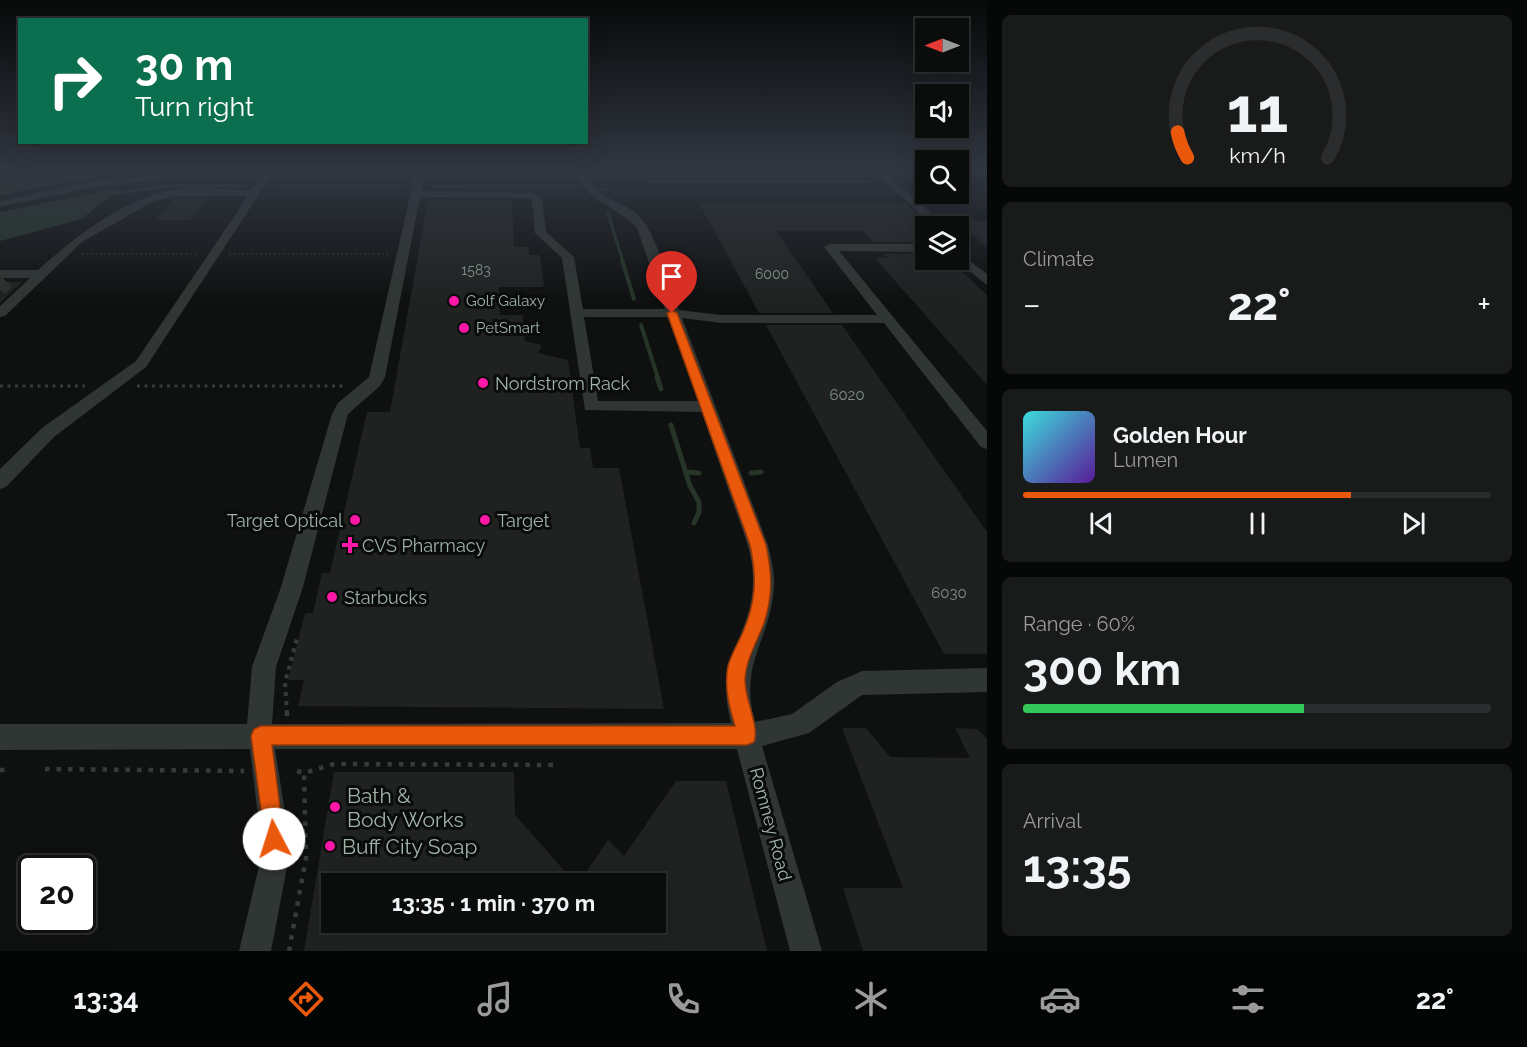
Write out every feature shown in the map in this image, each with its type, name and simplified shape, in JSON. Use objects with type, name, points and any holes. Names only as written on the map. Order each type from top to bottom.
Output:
[{"type":"street","points":[[0,313],[78,240],[125,213]]},
{"type":"street","points":[[0,482],[23,453],[39,439],[141,364],[242,213]]},
{"type":"street","points":[[267,949],[274,862],[273,825],[258,715],[264,667],[292,586],[340,414],[344,407],[375,382],[377,377],[413,213]]},
{"type":"street","points":[[539,213],[542,233],[568,257],[591,406],[707,407]]},
{"type":"street","name":"Romney Road","points":[[628,213],[642,227],[758,545],[763,568],[764,591],[756,621],[737,664],[735,682],[737,701],[806,951]]},
{"type":"street","points":[[915,248],[830,247],[987,443]]},
{"type":"street","points":[[969,265],[987,282]]},
{"type":"street","points":[[8,277],[42,274]]},
{"type":"street","points":[[577,313],[672,313],[721,319],[888,319]]},
{"type":"street","points":[[0,737],[747,736],[780,732],[806,721],[845,688],[862,683],[987,680]]},
{"type":"path","points":[[81,254],[209,254]]},
{"type":"path","points":[[223,254],[393,254]]},
{"type":"path","points":[[0,386],[90,386]]},
{"type":"path","points":[[132,386],[343,386]]},
{"type":"path","points":[[288,721],[285,682],[299,629]]},
{"type":"path","points":[[297,771],[304,773],[334,764],[556,765]]},
{"type":"path","points":[[45,769],[246,771]]},
{"type":"path","points":[[0,770],[9,770]]},
{"type":"path","points":[[267,949],[289,949],[306,858],[304,773]]},
{"type":"shaded area","points":[[0,213],[89,213],[82,219],[0,241]]},
{"type":"building","points":[[162,213],[196,213],[191,220],[156,220]]},
{"type":"building","name":"Target","points":[[425,213],[513,213],[514,247],[529,247],[529,255],[540,255],[544,287],[499,287],[500,315],[523,315],[525,341],[542,345],[538,353],[568,360],[580,448],[590,448],[593,468],[619,468],[664,709],[298,706],[304,680],[288,680],[305,613],[313,613],[322,573],[330,573],[367,412],[390,412]]},
{"type":"building","points":[[705,213],[917,213],[920,216],[915,216],[915,226],[910,226],[915,231],[915,242],[873,242],[863,231],[776,231],[833,313],[759,313]]},
{"type":"building","points":[[969,221],[987,221],[987,247],[969,232]]},
{"type":"building","points":[[884,254],[915,254],[915,270],[961,270],[987,295],[987,385],[875,258],[888,258]]},
{"type":"building","points":[[0,282],[22,282],[0,303]]},
{"type":"building","points":[[766,325],[842,325],[987,532],[987,654],[944,654]]},
{"type":"building","points":[[842,728],[866,728],[890,757],[970,758],[955,728],[977,729],[987,739],[987,951],[863,951],[843,888],[903,888]]},
{"type":"building","points":[[334,772],[514,772],[515,815],[566,873],[321,873],[321,933],[666,933],[666,873],[586,873],[608,840],[624,856],[676,781],[726,781],[767,951],[304,951]]},
{"type":"waterway","points":[[608,213],[623,262]]},
{"type":"waterway","points":[[622,260],[634,299]]},
{"type":"waterway","points":[[641,325],[658,378]]},
{"type":"waterway","points":[[657,377],[661,389]]},
{"type":"waterway","points":[[671,425],[690,486],[699,502],[699,512],[694,523]]},
{"type":"waterway","points":[[688,472],[699,473]]},
{"type":"waterway","points":[[751,473],[761,472]]},
{"type":"tunnel","points":[[0,289],[7,282]]},
{"type":"place","name":"Golf Galaxy","points":[[454,301]]},
{"type":"place","name":"PetSmart","points":[[464,328]]},
{"type":"place","name":"Nordstrom Rack","points":[[483,383]]},
{"type":"place","name":"Target Optical","points":[[355,520]]},
{"type":"place","name":"Target","points":[[485,520]]},
{"type":"place","name":"CVS Pharmacy","points":[[350,545]]},
{"type":"place","name":"Starbucks","points":[[332,597]]},
{"type":"place","name":"Bath & Body Works","points":[[335,807]]},
{"type":"place","name":"Buff City Soap","points":[[330,846]]},
{"type":"route","points":[[274,839],[261,736],[747,736],[737,701],[735,682],[737,664],[756,621],[764,591],[763,568],[758,545],[672,313]]}]
